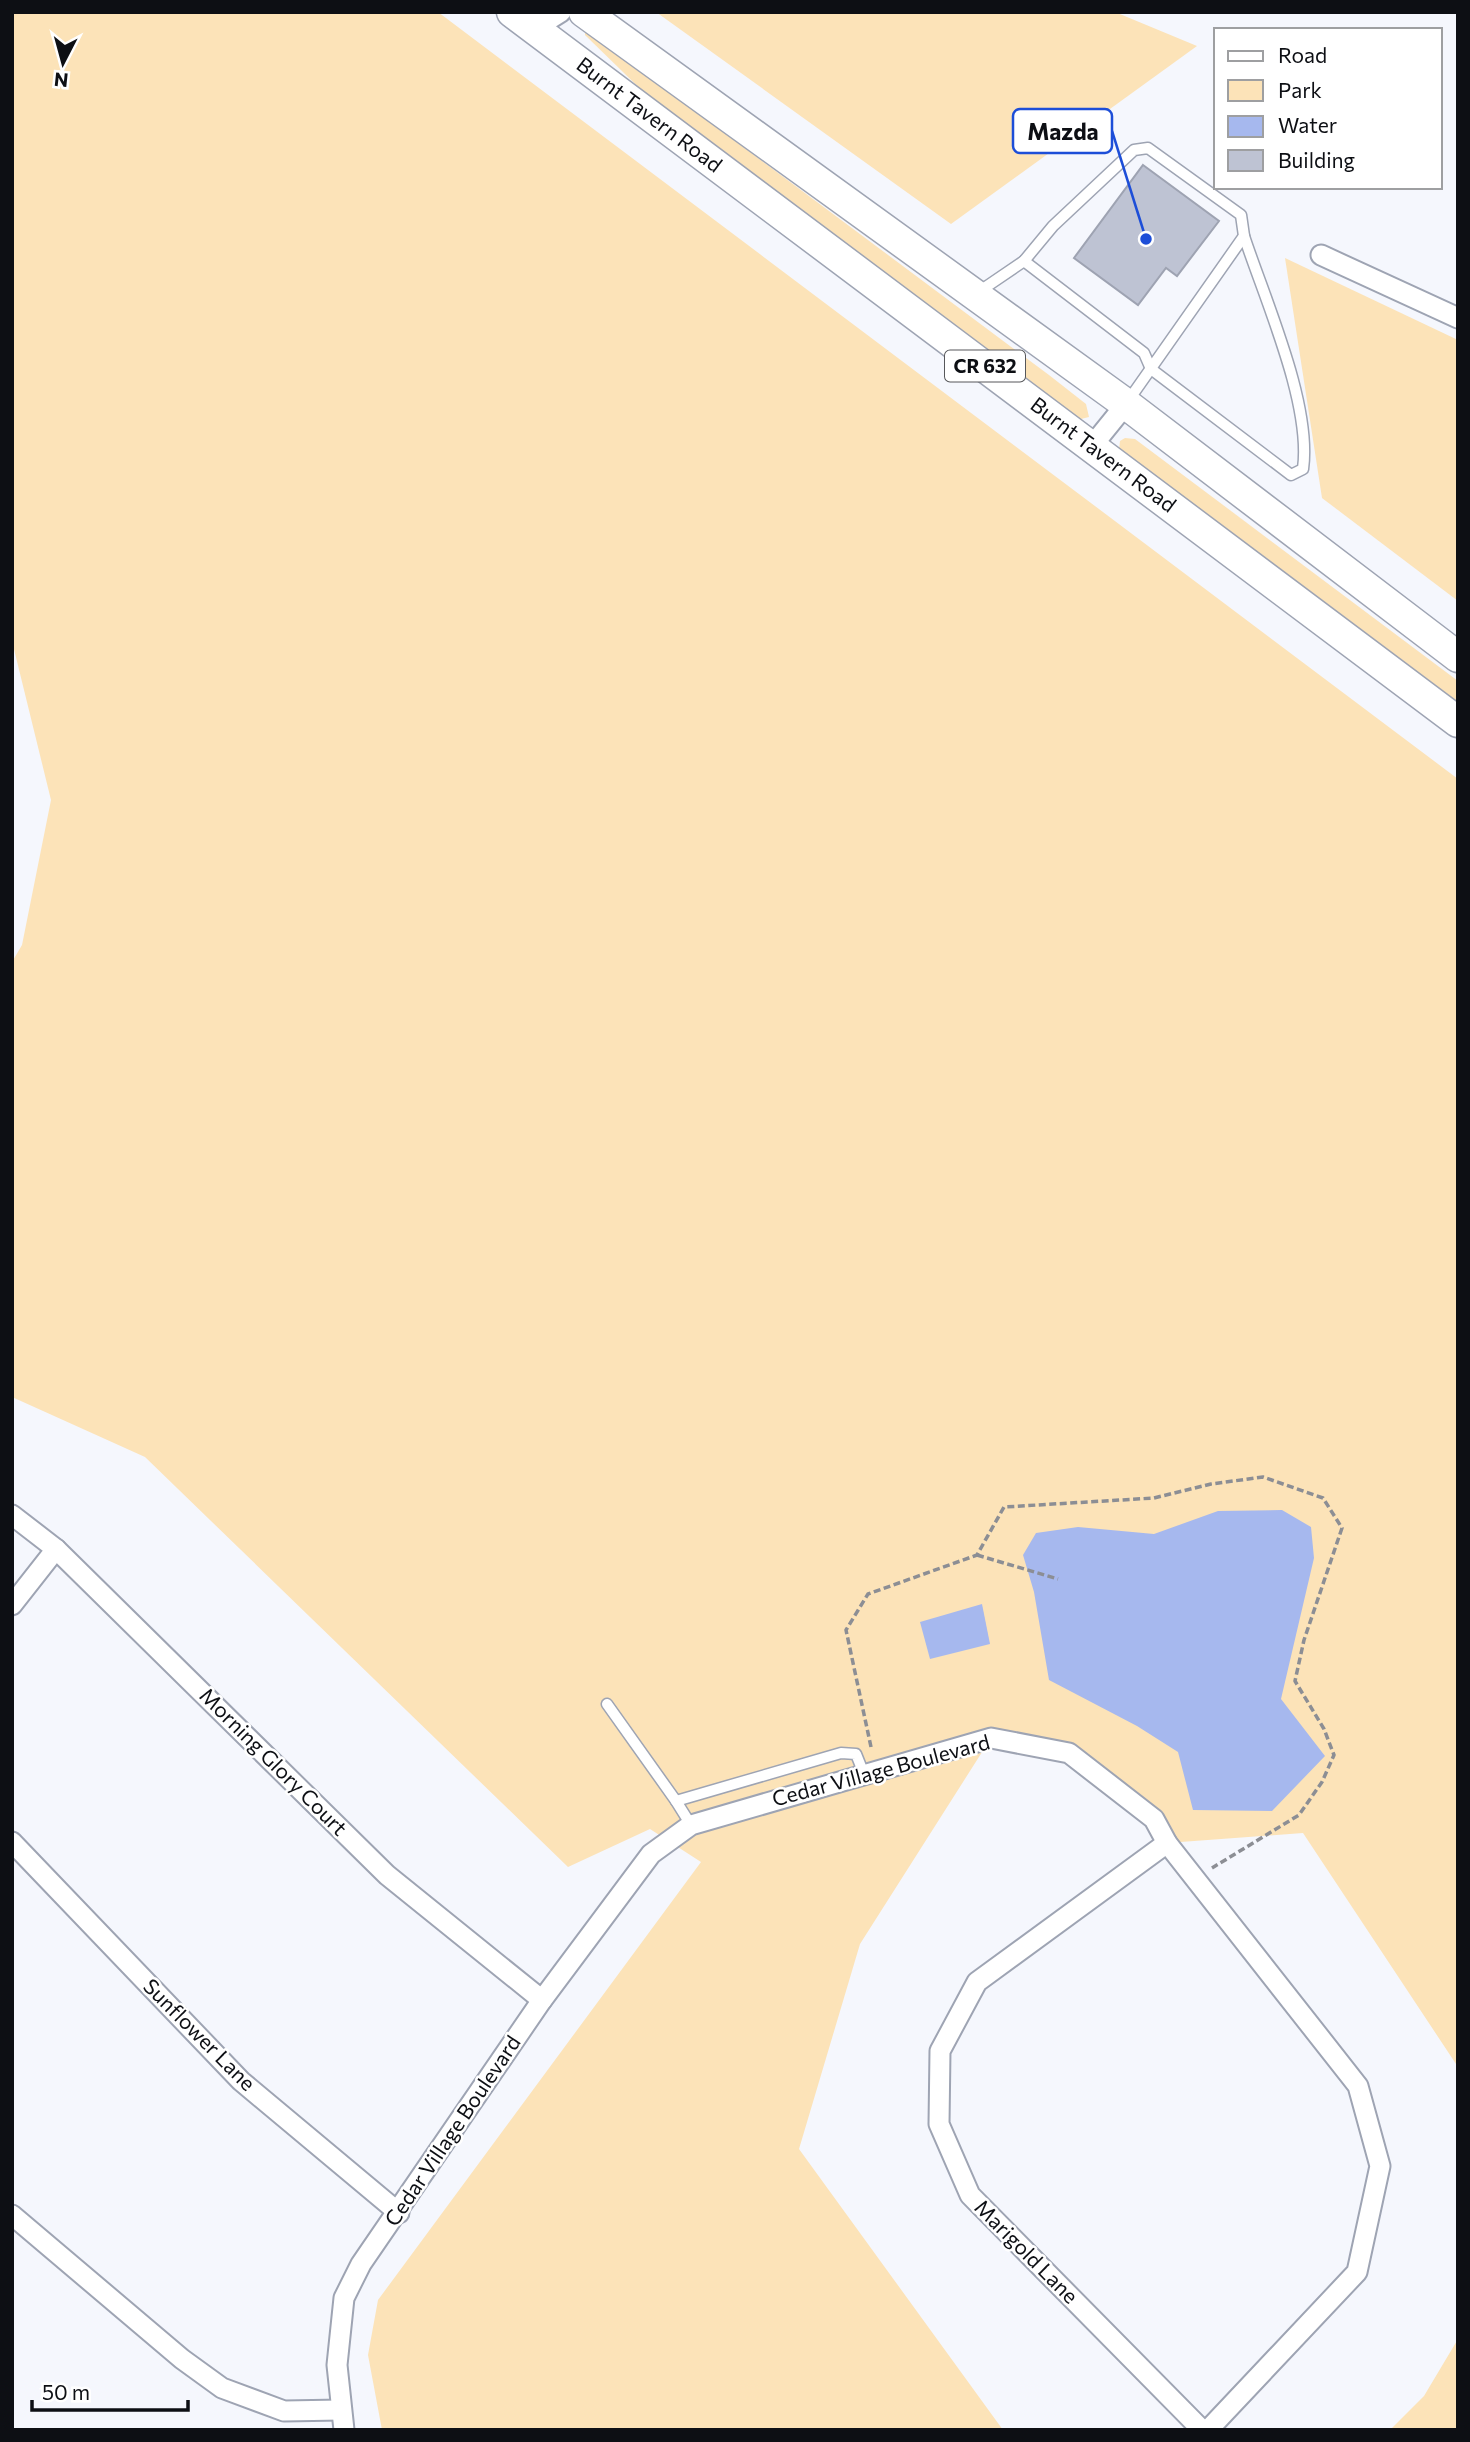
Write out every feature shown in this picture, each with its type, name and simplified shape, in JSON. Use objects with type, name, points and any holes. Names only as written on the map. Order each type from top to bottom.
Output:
[{"type":"main road","name":"Burnt Tavern Road","points":[[584,12],[1126,404],[1458,657]]},
{"type":"main road","name":"Burnt Tavern Road","points":[[529,18],[1458,722]]},
{"type":"street","points":[[529,18],[561,12]]},
{"type":"street","points":[[1321,256],[1458,318]]},
{"type":"street","points":[[1092,446],[1126,404]]},
{"type":"street","name":"Morning Glory Court","points":[[12,1516],[56,1549],[387,1875],[542,2000]]},
{"type":"street","points":[[12,1605],[56,1549]]},
{"type":"street","name":"Cedar Village Boulevard","points":[[344,2430],[337,2365],[344,2298],[361,2264],[399,2213],[542,2000],[651,1854],[691,1825],[991,1738],[1069,1753],[1154,1819],[1167,1843],[1358,2086],[1380,2166],[1357,2272],[1208,2430]]},
{"type":"street","name":"Sunflower Lane","points":[[12,1842],[241,2081],[399,2213]]},
{"type":"street","name":"Marigold Lane","points":[[1167,1843],[976,1982],[940,2051],[939,2124],[970,2195],[1202,2430]]},
{"type":"street","points":[[12,2215],[182,2359],[222,2388],[284,2411],[341,2410]]},
{"type":"lane","points":[[974,295],[1024,261],[1053,226],[1134,150],[1148,148],[1241,215],[1244,236],[1296,394],[1305,455],[1303,469],[1291,475],[1151,369],[1144,353],[1024,261]]},
{"type":"lane","points":[[1126,404],[1244,236]]},
{"type":"lane","points":[[607,1704],[691,1825]]},
{"type":"lane","points":[[676,1801],[841,1753],[856,1754],[870,1772]]},
{"type":"path","points":[[977,1555],[1004,1507],[1154,1497],[1211,1484],[1263,1477],[1323,1498],[1342,1528],[1304,1640],[1295,1681],[1324,1729],[1334,1755],[1322,1782],[1299,1815],[1195,1879]]},
{"type":"path","points":[[870,1772],[846,1630],[868,1594],[977,1555],[1058,1579]]},
{"type":"green space","points":[[12,12],[438,12],[1458,779],[1458,2067],[1303,1833],[1167,1843],[1069,1753],[991,1738],[860,1944],[799,2149],[1003,2430],[382,2430],[368,2355],[378,2300],[701,1862],[650,1829],[568,1867],[145,1457],[12,1397],[12,962],[22,945],[51,800],[12,641]]},
{"type":"green space","points":[[656,12],[1115,12],[1197,46],[951,224]]},
{"type":"green space","points":[[585,29],[1049,375],[1086,404],[1089,417],[1077,420],[665,113],[585,35]]},
{"type":"green space","points":[[1285,258],[1458,340],[1458,601],[1322,498]]},
{"type":"green space","points":[[1125,438],[1135,439],[1458,681],[1458,708],[1119,450],[1120,441]]},
{"type":"green space","points":[[1458,2339],[1458,2430],[1390,2430],[1424,2396]]},
{"type":"water","points":[[1282,1510],[1311,1527],[1314,1558],[1281,1699],[1325,1756],[1272,1811],[1193,1810],[1178,1752],[1137,1726],[1049,1680],[1034,1592],[1023,1555],[1036,1533],[1078,1527],[1154,1534],[1218,1511]]},
{"type":"water","points":[[982,1604],[990,1644],[930,1659],[920,1622]]},
{"type":"building","points":[[1143,165],[1219,221],[1177,276],[1166,268],[1138,305],[1074,258]]},
{"type":"place","name":"Mazda","points":[[1146,239]]}]
